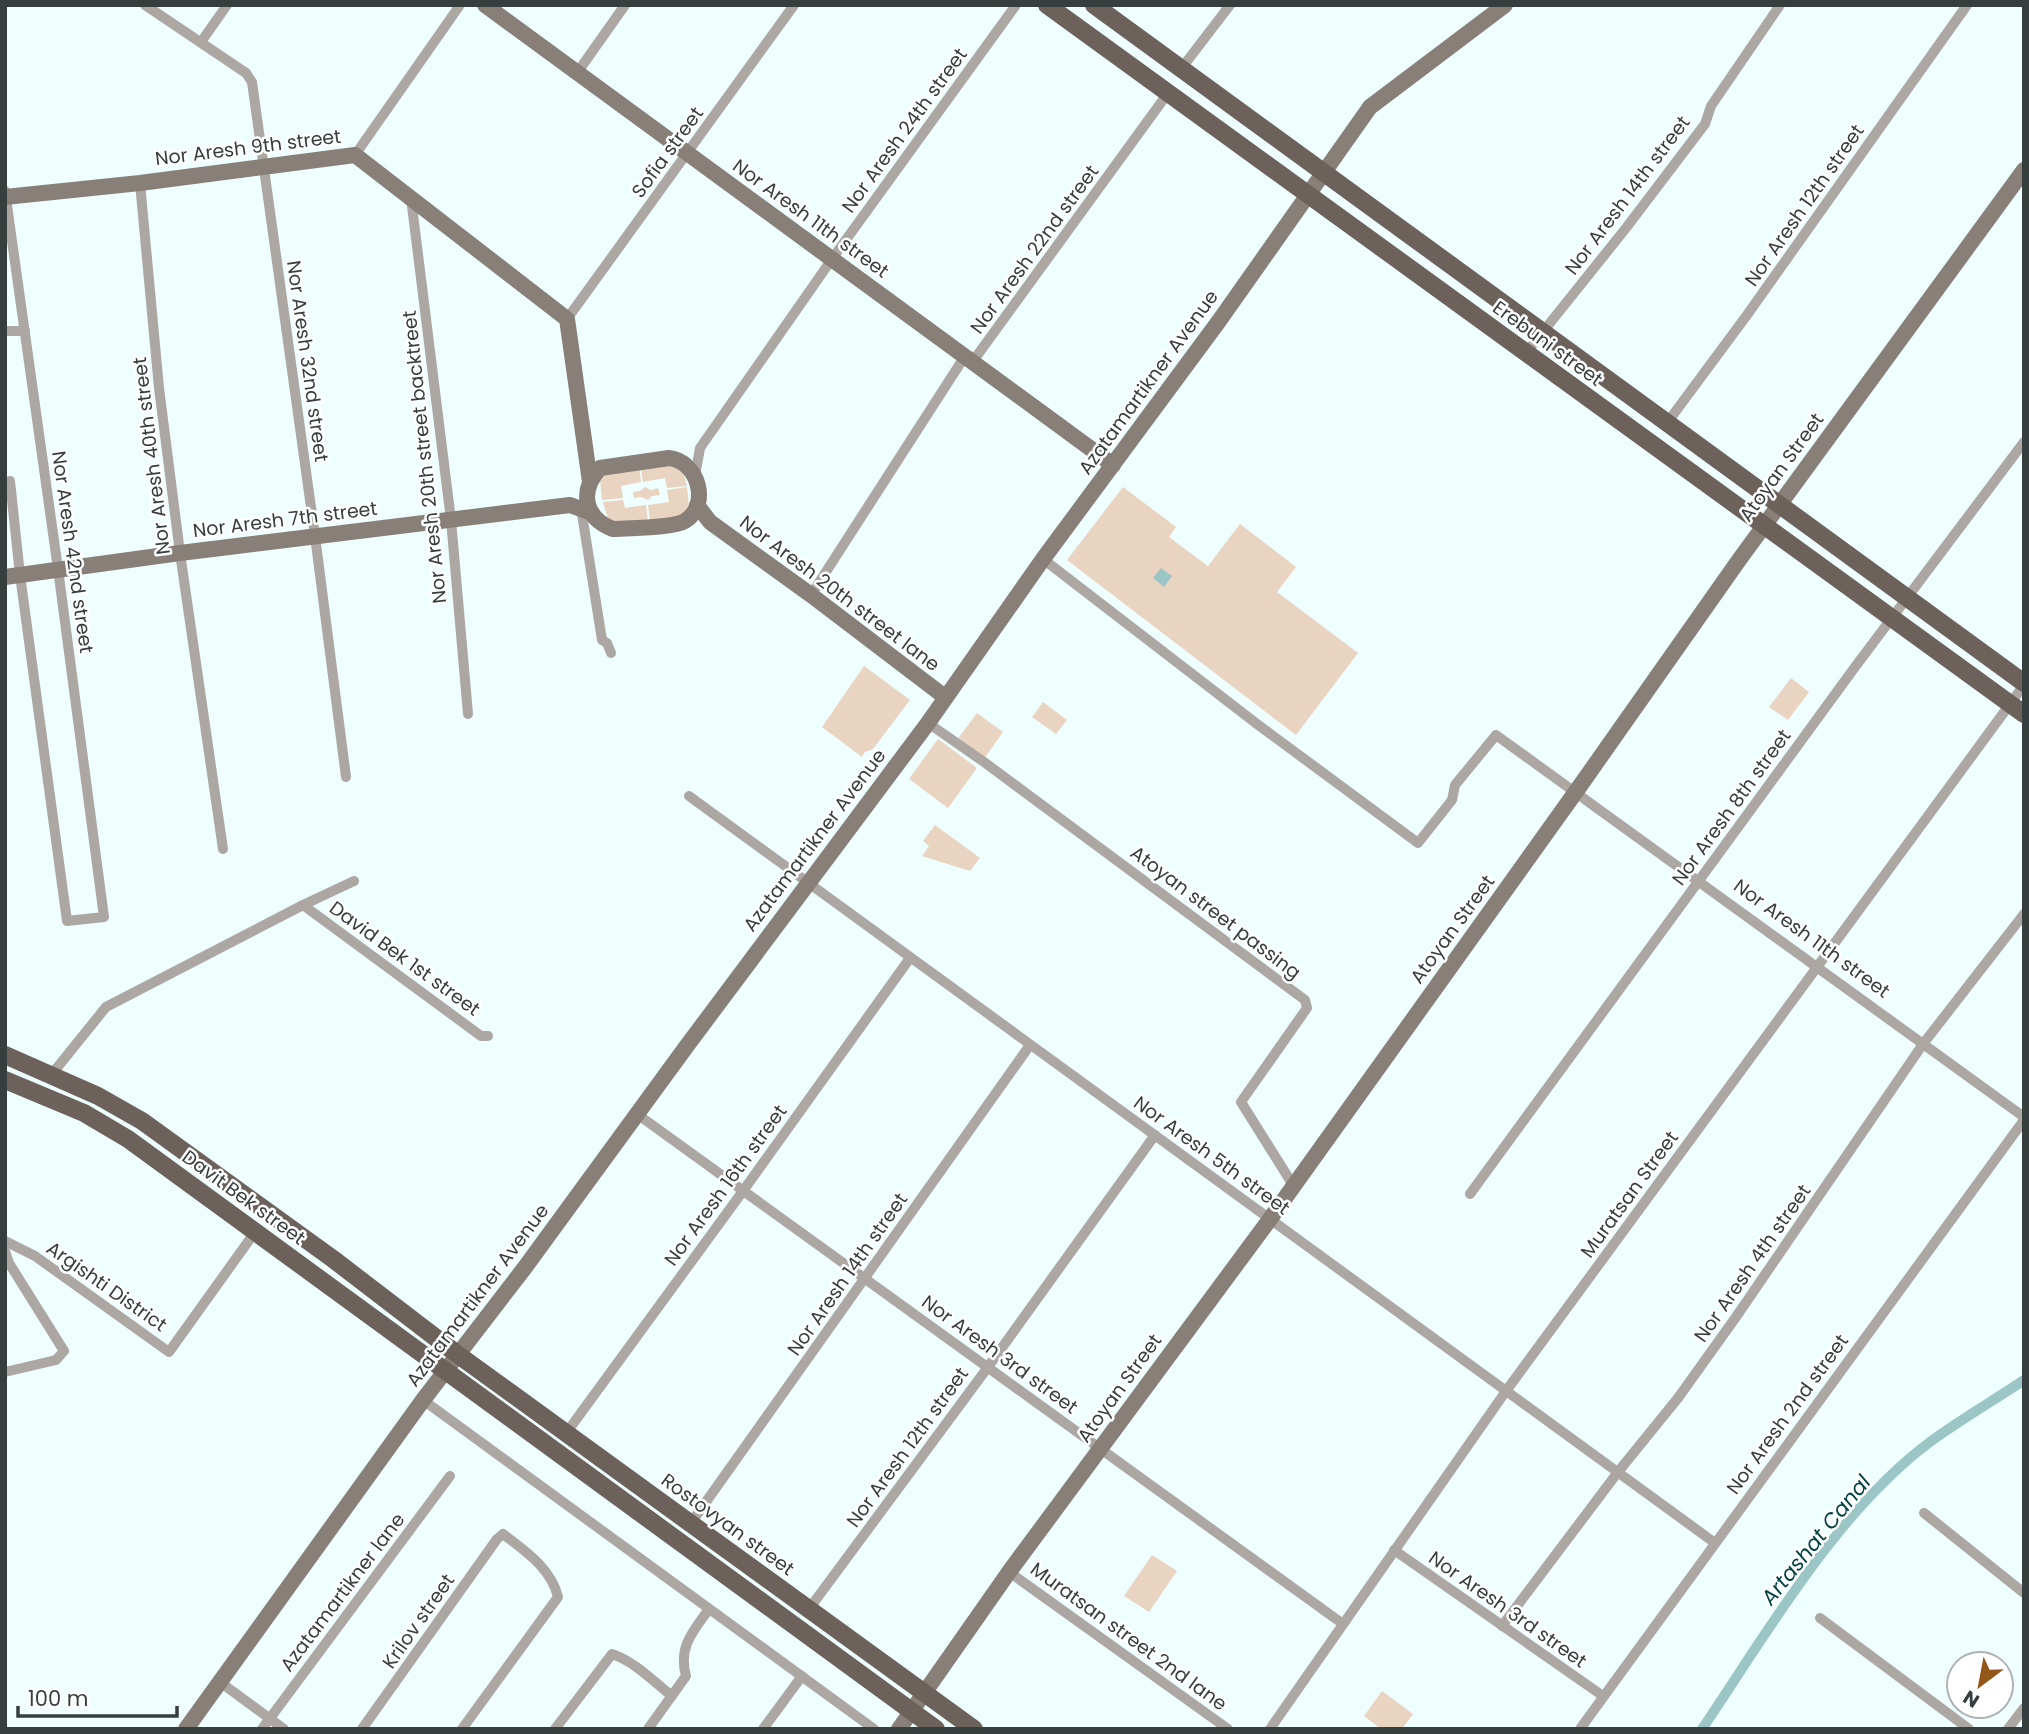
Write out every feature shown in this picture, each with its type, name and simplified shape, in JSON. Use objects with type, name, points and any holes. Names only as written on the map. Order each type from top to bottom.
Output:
[{"type":"main road","name":"Erebuni street","points":[[1047,5],[2017,709]]},
{"type":"main road","name":"Erebuni street","points":[[1094,5],[2024,684]]},
{"type":"main road","name":"Davit Bek street","points":[[5,1055],[99,1096],[142,1121],[457,1354]]},
{"type":"main road","name":"Davit Bek street","points":[[5,1080],[83,1113],[128,1139],[444,1371]]},
{"type":"main road","name":"Rostovyan street","points":[[457,1354],[974,1729]]},
{"type":"main road","points":[[444,1371],[936,1729]]},
{"type":"street","name":"Nor Aresh 32nd street","points":[[145,5],[250,77],[346,777]]},
{"type":"street","points":[[201,42],[227,5]]},
{"type":"street","points":[[355,155],[460,5]]},
{"type":"street","name":"Nor Aresh 11th street","points":[[485,5],[1113,465]]},
{"type":"street","points":[[577,73],[625,5]]},
{"type":"street","name":"Sofia street","points":[[567,319],[794,5]]},
{"type":"street","name":"Nor Aresh 24th street","points":[[695,475],[700,448],[1016,5]]},
{"type":"street","points":[[1181,69],[1230,5]]},
{"type":"street","name":"Azatamartikner Avenue","points":[[186,1729],[444,1371],[519,1276],[928,723],[1043,559],[1219,321],[1370,107],[1504,5]]},
{"type":"street","name":"Nor Aresh 14th street","points":[[1526,353],[1626,229],[1705,124],[1711,106],[1780,5]]},
{"type":"street","name":"Nor Aresh 12th street","points":[[1667,423],[1747,315],[1966,5]]},
{"type":"street","name":"Nor Aresh 22nd street","points":[[811,595],[965,356],[976,357],[1168,93]]},
{"type":"street","name":"Nor Aresh 9th street","points":[[6,197],[140,183],[355,155],[567,319]]},
{"type":"street","name":"Atoyan Street","points":[[900,1729],[1009,1572],[1270,1219],[1779,505],[2024,170]]},
{"type":"street","name":"Nor Aresh 40th street","points":[[140,183],[159,388],[223,849]]},
{"type":"street","name":"Nor Aresh 42nd street","points":[[5,191],[104,917],[67,921],[13,576]]},
{"type":"street","name":"Nor Aresh 20th street backtreet","points":[[411,198],[451,520],[468,714]]},
{"type":"street","points":[[567,319],[586,456],[584,500],[602,640],[607,643],[611,653]]},
{"type":"street","points":[[5,331],[25,331]]},
{"type":"street","name":"Nor Aresh 8th street","points":[[1471,1194],[1891,618],[2024,442]]},
{"type":"street","points":[[676,459],[700,448]]},
{"type":"street","points":[[586,456],[604,466]]},
{"type":"street","points":[[676,459],[686,464],[699,485],[697,505],[690,517],[680,523],[613,530],[604,526],[584,500],[600,468],[604,466],[676,459]]},
{"type":"street","points":[[10,481],[13,576]]},
{"type":"street","name":"Nor Aresh 7th street","points":[[13,576],[451,520],[584,500]]},
{"type":"street","name":"Nor Aresh 20th street lane","points":[[697,505],[710,522],[945,697]]},
{"type":"street","name":"Nor Aresh 20th street lane","points":[[685,521],[710,522]]},
{"type":"street","name":"Nor Aresh 11th street","points":[[1043,559],[1418,843],[1452,800],[1455,785],[1496,735],[2024,1119]]},
{"type":"street","name":"Muratsan Street","points":[[1270,1729],[1506,1391],[1815,967],[1976,752],[2017,709],[2024,684]]},
{"type":"street","name":"Atoyan street passing","points":[[928,723],[1305,1000],[1307,1008],[1241,1102],[1293,1185]]},
{"type":"street","name":"Nor Aresh 5th street","points":[[689,796],[1715,1543]]},
{"type":"street","points":[[52,1074],[107,1007],[303,905],[355,881]]},
{"type":"street","name":"David Bek 1st street","points":[[303,905],[481,1036],[488,1037]]},
{"type":"street","name":"Nor Aresh 4th street","points":[[1502,1626],[1618,1472],[1678,1398],[1923,1044],[2024,914]]},
{"type":"street","name":"Nor Aresh 16th street","points":[[567,1432],[910,958]]},
{"type":"street","name":"Nor Aresh 14th street","points":[[691,1523],[1030,1045]]},
{"type":"street","name":"Nor Aresh 3rd street","points":[[637,1114],[1343,1624]]},
{"type":"street","name":"Nor Aresh 2nd street","points":[[1580,1729],[2024,1119]]},
{"type":"street","name":"Nor Aresh 12th street","points":[[809,1609],[1155,1135]]},
{"type":"street","name":"Argishti District","points":[[5,1241],[35,1256],[169,1352],[256,1232]]},
{"type":"street","points":[[5,1251],[9,1263],[64,1351],[56,1360],[5,1373]]},
{"type":"street","points":[[423,1400],[874,1729]]},
{"type":"street","name":"Azatamartikner lane","points":[[262,1729],[450,1476]]},
{"type":"street","points":[[1924,1513],[2024,1593]]},
{"type":"street","name":"Krilov street","points":[[362,1729],[503,1534],[531,1556],[552,1578],[558,1597],[462,1729]]},
{"type":"street","name":"Nor Aresh 3rd street","points":[[1394,1550],[1603,1696]]},
{"type":"street","name":"Muratsan street 2nd lane","points":[[1009,1572],[1228,1729]]},
{"type":"street","points":[[648,1729],[686,1676],[684,1656],[689,1636],[709,1609]]},
{"type":"street","points":[[1820,1618],[1969,1729]]},
{"type":"street","points":[[555,1729],[612,1654],[619,1656],[672,1696]]},
{"type":"street","points":[[763,1729],[802,1676]]},
{"type":"street","points":[[220,1682],[285,1729]]},
{"type":"street","points":[[2008,1729],[2024,1708]]},
{"type":"shaded area","points":[[672,463],[684,475],[687,486],[667,488],[665,478],[643,482],[640,465]]},
{"type":"shaded area","points":[[639,465],[641,482],[621,486],[623,498],[602,500],[600,480],[606,473]]},
{"type":"shaded area","points":[[645,487],[651,490],[658,488],[660,495],[652,496],[648,500],[634,498],[633,492]]},
{"type":"shaded area","points":[[687,487],[689,506],[683,516],[650,522],[648,505],[669,502],[667,490]]},
{"type":"shaded area","points":[[1123,487],[1176,527],[1169,537],[1208,566],[1240,524],[1296,567],[1277,592],[1358,653],[1296,735],[1067,560]]},
{"type":"shaded area","points":[[623,500],[625,508],[646,505],[648,522],[616,524],[608,519],[603,502]]},
{"type":"shaded area","points":[[864,666],[910,700],[873,749],[865,752],[862,757],[822,727]]},
{"type":"shaded area","points":[[1791,678],[1809,692],[1788,720],[1769,707]]},
{"type":"shaded area","points":[[1043,702],[1067,720],[1056,734],[1032,717]]},
{"type":"shaded area","points":[[977,713],[1003,732],[984,759],[957,740]]},
{"type":"shaded area","points":[[938,739],[977,768],[948,808],[909,779]]},
{"type":"shaded area","points":[[935,825],[980,858],[970,871],[922,856],[929,846],[923,841]]},
{"type":"shaded area","points":[[1152,1555],[1177,1571],[1149,1612],[1124,1596]]},
{"type":"shaded area","points":[[1382,1691],[1413,1714],[1402,1729],[1381,1729],[1364,1716]]},
{"type":"water","points":[[1161,568],[1172,576],[1164,587],[1153,578]]},
{"type":"waterway","name":"Artashat Canal","points":[[1702,1729],[1778,1614],[1864,1502],[1896,1470],[1930,1442],[2024,1380]]}]
